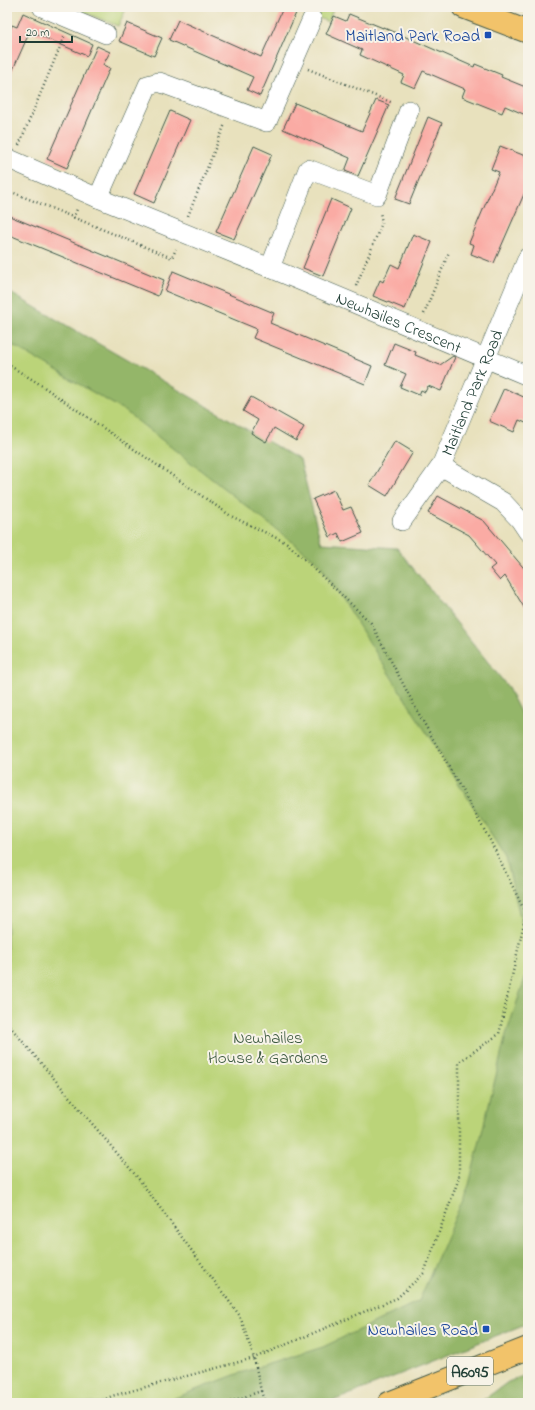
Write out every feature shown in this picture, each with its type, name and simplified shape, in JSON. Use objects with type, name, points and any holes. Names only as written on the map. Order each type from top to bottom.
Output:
[{"type":"main road","points":[[463,7],[528,32]]},
{"type":"main road","name":"A6095","points":[[389,1403],[528,1348]]},
{"type":"street","points":[[42,7],[106,34]]},
{"type":"street","points":[[98,198],[148,85],[159,82],[267,122],[312,19]]},
{"type":"street","points":[[270,268],[308,169],[377,195],[410,110]]},
{"type":"street","name":"Newhailes Crescent","points":[[10,159],[98,198],[528,376]]},
{"type":"street","name":"Maitland Park Road","points":[[402,521],[441,466],[528,257]]},
{"type":"street","points":[[441,466],[503,502],[520,520],[528,532]]},
{"type":"path","points":[[10,159],[72,19]]},
{"type":"path","points":[[293,62],[410,110]]},
{"type":"path","points":[[182,232],[232,109]]},
{"type":"path","points":[[7,190],[172,258]]},
{"type":"path","points":[[349,301],[382,223],[377,195]]},
{"type":"path","points":[[417,330],[449,252]]},
{"type":"path","points":[[7,364],[38,383],[231,516],[287,543],[371,623],[420,716],[490,840],[526,914],[499,1034],[459,1062],[459,1178],[424,1273],[397,1298],[254,1358],[112,1396],[97,1403]]},
{"type":"path","points":[[7,1023],[138,1178],[236,1309],[240,1316],[254,1358],[264,1403]]},
{"type":"path","points":[[227,1403],[262,1391]]},
{"type":"green space","points":[[71,7],[127,7],[118,26]]},
{"type":"green space","points":[[295,7],[334,7],[328,22]]},
{"type":"green space","points":[[7,291],[300,460],[321,543],[397,548],[507,686],[528,728],[528,950],[506,858],[319,563],[125,411],[7,342]]},
{"type":"green space","name":"Newhailes House & Gardens","points":[[7,298],[294,499],[528,862],[528,1316],[325,1403],[7,1403]]},
{"type":"green space","points":[[528,969],[528,1323],[328,1403],[162,1403],[237,1374],[323,1347],[419,1301],[469,1185],[506,1035]]},
{"type":"green space","points":[[528,1374],[528,1403],[479,1403],[508,1382]]},
{"type":"building","points":[[283,8],[296,13],[260,96],[247,90],[253,77],[169,40],[178,20],[261,57]]},
{"type":"building","points":[[23,13],[92,44],[87,56],[30,31],[7,83],[7,38],[12,25],[17,27]]},
{"type":"building","points":[[349,14],[383,27],[474,67],[475,64],[502,75],[501,77],[528,88],[528,116],[505,106],[502,113],[462,97],[465,89],[423,71],[415,88],[401,82],[404,75],[360,55],[362,50],[326,34],[334,16],[346,21]]},
{"type":"building","points":[[127,23],[162,38],[154,56],[119,41]]},
{"type":"building","points":[[97,46],[110,52],[103,65],[110,68],[67,168],[47,159]]},
{"type":"building","points":[[376,100],[389,105],[358,176],[345,171],[350,158],[283,129],[295,103],[362,131]]},
{"type":"building","points":[[170,111],[190,120],[154,203],[134,194]]},
{"type":"building","points":[[428,117],[442,123],[409,204],[395,199]]},
{"type":"building","points":[[254,146],[272,154],[234,239],[216,232]]},
{"type":"building","points":[[500,146],[528,157],[528,185],[494,263],[471,254],[474,245],[469,243],[499,172],[491,169]]},
{"type":"building","points":[[331,199],[351,208],[323,276],[303,268]]},
{"type":"building","points":[[7,215],[164,280],[158,296],[7,234]]},
{"type":"building","points":[[413,234],[432,242],[405,309],[373,296],[380,280],[383,282],[391,264],[399,268]]},
{"type":"building","points":[[173,271],[274,313],[270,323],[372,366],[365,384],[253,338],[257,329],[165,291]]},
{"type":"building","points":[[394,343],[416,352],[415,355],[440,365],[453,356],[455,357],[441,391],[428,386],[425,392],[421,390],[419,395],[400,387],[406,374],[385,365]]},
{"type":"building","points":[[504,388],[528,399],[528,424],[519,420],[514,432],[489,421]]},
{"type":"building","points":[[251,397],[304,427],[296,441],[274,428],[266,442],[251,433],[258,420],[243,411]]},
{"type":"building","points":[[395,441],[413,452],[387,496],[369,485]]},
{"type":"building","points":[[334,490],[343,510],[351,507],[363,533],[342,542],[338,533],[330,537],[313,499]]},
{"type":"building","points":[[438,496],[484,521],[528,573],[528,614],[505,576],[500,581],[490,569],[495,565],[469,535],[428,513]]},
{"type":"place","name":"Maitland Park Road","points":[[488,35]]},
{"type":"place","name":"Newhailes Road","points":[[486,1329]]}]
